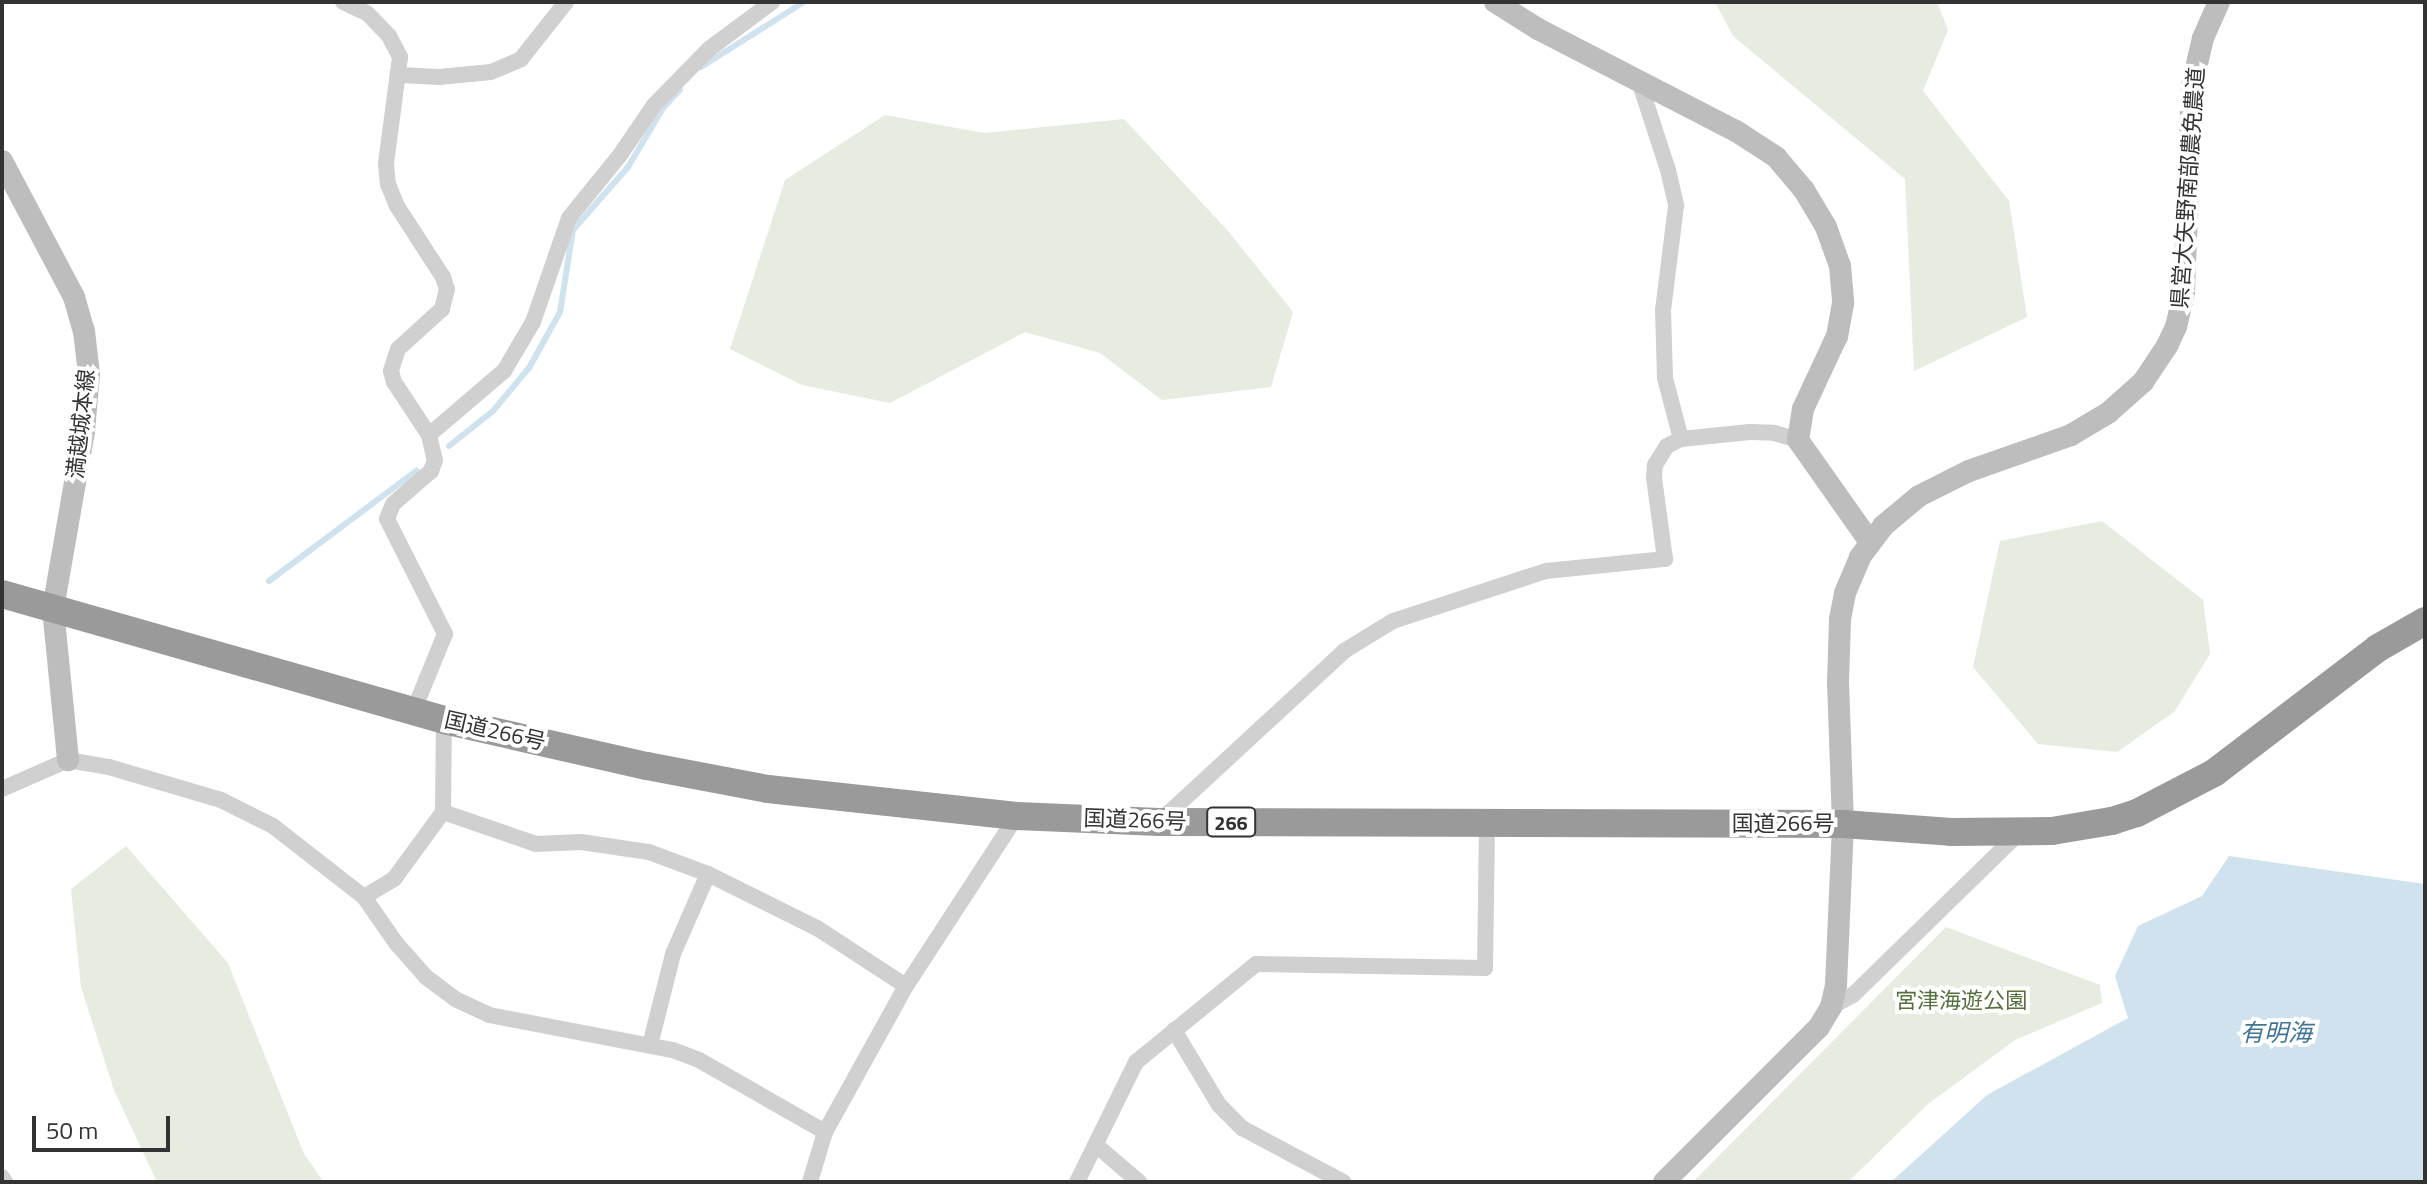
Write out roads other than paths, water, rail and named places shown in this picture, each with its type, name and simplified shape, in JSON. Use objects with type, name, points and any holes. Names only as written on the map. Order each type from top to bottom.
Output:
[{"type":"highway","name":"国道266号","points":[[2,594],[444,720],[647,766],[768,789],[1017,816],[1159,822],[1843,824],[1951,832],[2052,831],[2112,821],[2176,795],[2252,746],[2378,648],[2425,621]]},
{"type":"street","points":[[343,2],[367,13],[389,36],[400,57],[386,163],[388,184],[397,206],[443,277],[447,289],[442,309],[398,349],[391,371],[394,382],[429,435],[435,460],[431,471],[393,504],[387,519],[445,634],[413,712]]},
{"type":"street","points":[[400,75],[439,77],[491,72],[521,59],[566,2]]},
{"type":"street","points":[[429,435],[504,371],[533,322],[569,218],[620,155],[654,105],[709,49],[772,2]]},
{"type":"street","points":[[1495,2],[1538,29],[1736,131],[1776,157],[1804,190],[1826,227],[1840,266],[1843,303],[1837,336],[1803,409],[1798,440]]},
{"type":"street","name":"県営大矢野南部農免農道","points":[[1831,1007],[1836,985],[1843,824],[1840,619],[1853,571],[1870,542],[1897,512],[1943,483],[2071,435],[2108,413],[2157,364],[2176,327],[2184,291],[2192,85],[2203,38],[2219,2]]},
{"type":"street","points":[[1639,81],[1668,170],[1676,206],[1663,310],[1665,378],[1681,439]]},
{"type":"street","name":"満越城本線","points":[[2,161],[74,297],[84,331],[89,374],[84,431],[53,609],[68,760]]},
{"type":"street","points":[[1159,822],[1344,651],[1393,621],[1546,571],[1665,559],[1655,465],[1667,446],[1681,439],[1750,432],[1774,433],[1798,440],[1870,542]]},
{"type":"street","points":[[364,897],[394,879],[443,812],[444,720]]},
{"type":"street","points":[[2,789],[68,760],[109,767],[221,800],[273,826],[364,897],[396,943],[426,977],[455,999],[489,1015],[650,1045],[699,1060],[825,1132]]},
{"type":"street","points":[[443,812],[536,844],[581,842],[649,852],[708,874],[817,928],[906,986]]},
{"type":"street","points":[[810,1182],[825,1132],[906,986],[1017,816]]},
{"type":"street","points":[[1077,1182],[1136,1062],[1256,964],[1485,968],[1487,823]]},
{"type":"street","points":[[1664,1182],[1819,1027],[1831,1007],[1853,995],[2020,832]]},
{"type":"street","points":[[650,1045],[673,954],[708,874]]},
{"type":"street","points":[[1174,1030],[1219,1105],[1242,1128],[1343,1182]]},
{"type":"street","points":[[1096,1145],[1139,1182]]},
{"type":"street","points":[[2,1177],[5,1182]]},
{"type":"water","name":"有明海","points":[[2229,856],[2425,884],[2425,1182],[1891,1182],[1987,1095],[2128,1018],[2115,976],[2138,926],[2202,896]]},
{"type":"waterway","points":[[701,67],[804,2]]},
{"type":"waterway","points":[[449,446],[493,411],[529,368],[560,312],[573,230],[628,167],[663,108],[680,90]]},
{"type":"waterway","points":[[269,581],[416,471]]},
{"type":"park label","name":"宮津海遊公園","points":[[1961,1001]]}]
